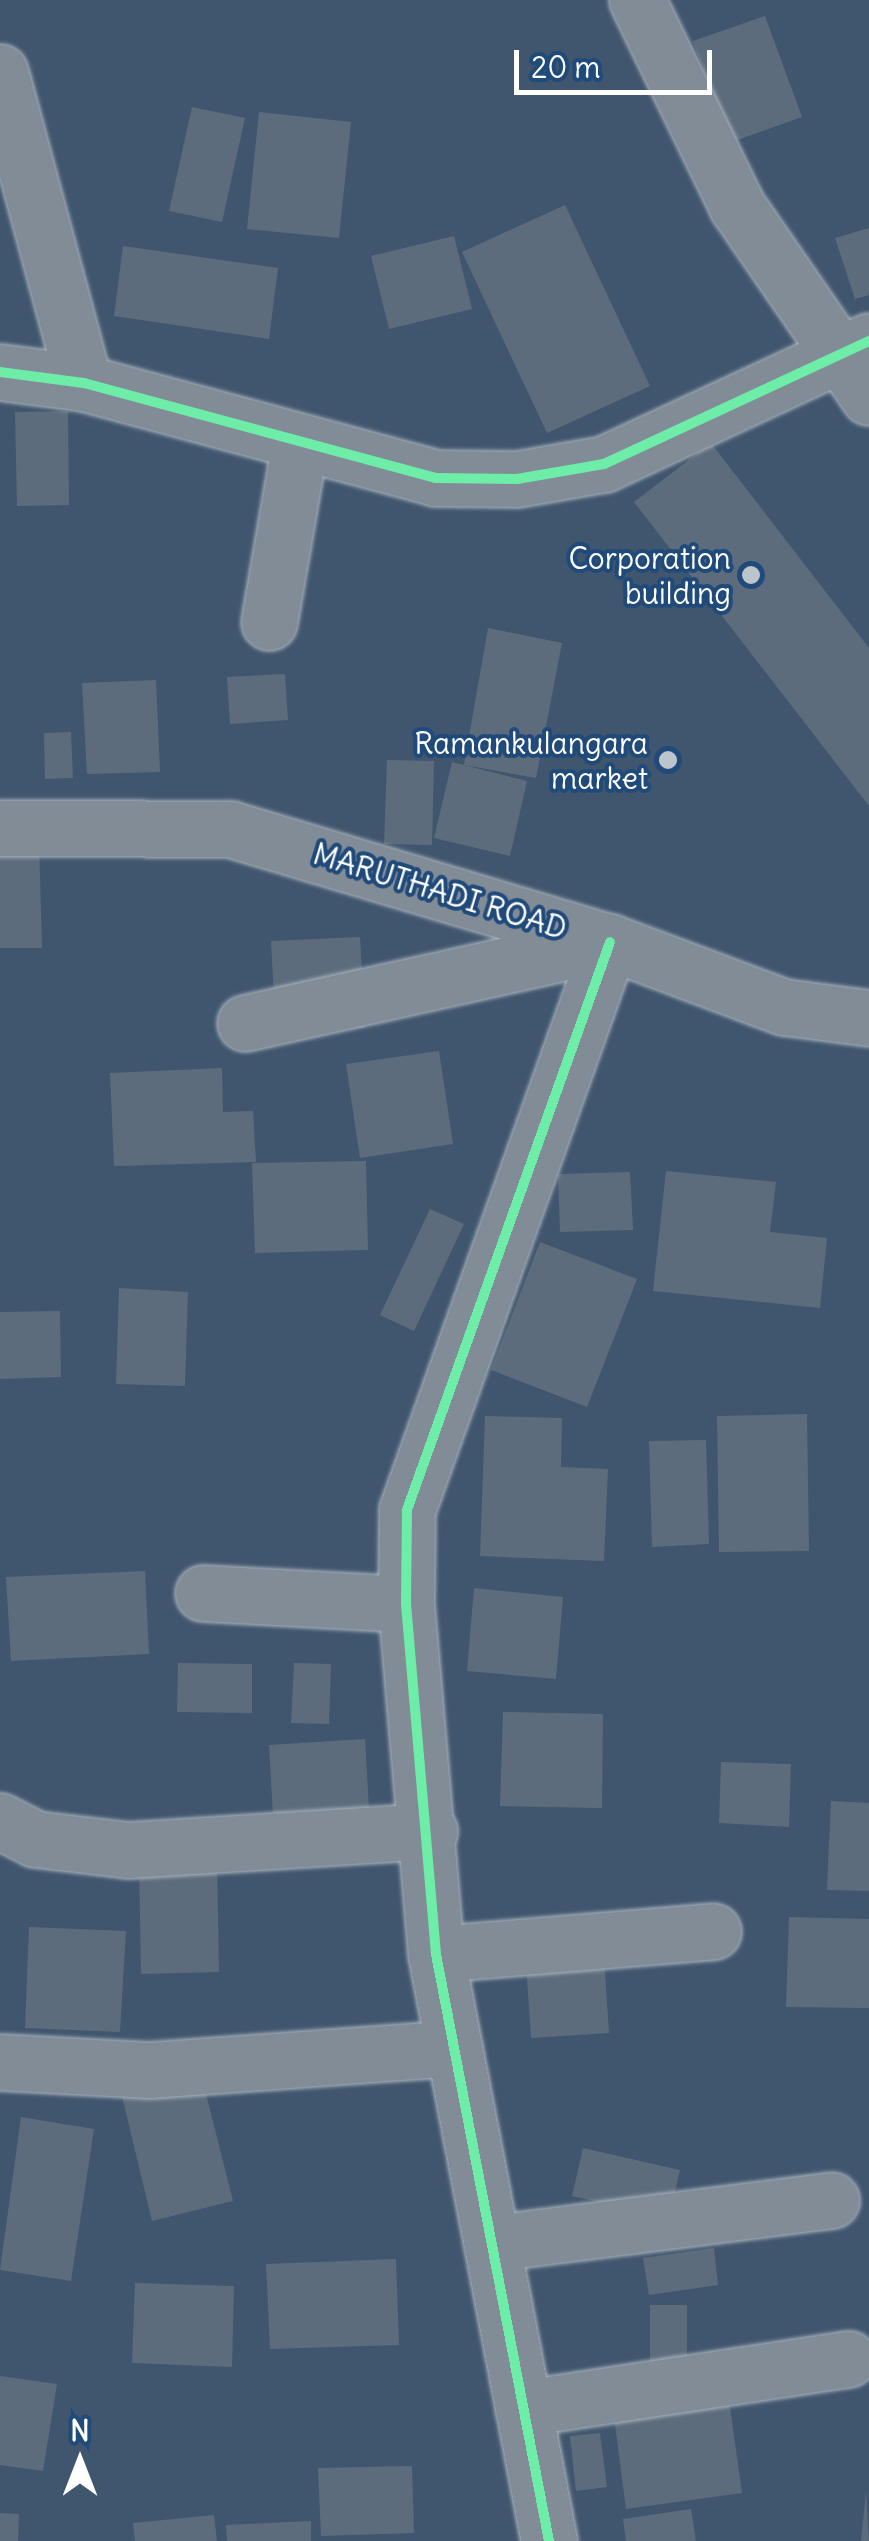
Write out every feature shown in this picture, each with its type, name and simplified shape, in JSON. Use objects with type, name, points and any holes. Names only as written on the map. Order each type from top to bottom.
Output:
[{"type":"street","points":[[0,372],[84,383],[436,478],[517,479],[604,464],[860,364],[736,206],[637,0]]},
{"type":"street","points":[[0,72],[84,383]]},
{"type":"street","points":[[268,622],[300,443]]},
{"type":"street","name":"MARUTHADI ROAD","points":[[0,828],[230,829],[610,942],[784,1008],[869,1018]]},
{"type":"street","points":[[245,1023],[610,942]]},
{"type":"street","points":[[549,2541],[436,1954],[429,1831],[406,1604],[407,1510],[610,942]]},
{"type":"street","points":[[202,1594],[406,1604]]},
{"type":"street","points":[[0,1820],[35,1838],[128,1850],[429,1831]]},
{"type":"street","points":[[436,1954],[713,1931]]},
{"type":"street","points":[[0,2062],[150,2070],[454,2048]]},
{"type":"street","points":[[492,2242],[831,2200]]},
{"type":"street","points":[[523,2408],[848,2359]]},
{"type":"building","points":[[765,16],[802,117],[729,143],[693,41]]},
{"type":"building","points":[[192,107],[245,118],[222,222],[169,211]]},
{"type":"building","points":[[259,112],[351,122],[339,238],[247,229]]},
{"type":"building","points":[[565,205],[650,386],[547,433],[462,252]]},
{"type":"building","points":[[869,228],[869,295],[855,299],[835,238]]},
{"type":"building","points":[[454,236],[472,309],[389,329],[371,256]]},
{"type":"building","points":[[123,246],[278,268],[269,339],[114,316]]},
{"type":"building","points":[[68,411],[69,505],[17,506],[15,412]]},
{"type":"building","name":"Corporation building","points":[[711,443],[869,648],[869,806],[634,502]]},
{"type":"building","points":[[488,628],[562,643],[536,778],[464,765]]},
{"type":"building","points":[[285,674],[288,720],[230,724],[227,677]]},
{"type":"building","points":[[156,680],[160,772],[87,774],[82,683]]},
{"type":"building","points":[[71,732],[73,778],[45,779],[44,733]]},
{"type":"building","points":[[387,760],[434,761],[432,845],[384,844]]},
{"type":"building","points":[[452,762],[527,781],[510,856],[434,838]]},
{"type":"building","points":[[0,841],[39,841],[42,948],[0,948]]},
{"type":"building","points":[[360,937],[365,1028],[276,1034],[271,941]]},
{"type":"building","points":[[439,1051],[453,1144],[360,1158],[346,1064]]},
{"type":"building","points":[[222,1068],[223,1112],[253,1111],[256,1162],[114,1166],[110,1073]]},
{"type":"building","points":[[366,1161],[368,1250],[255,1253],[252,1163]]},
{"type":"building","points":[[666,1171],[776,1182],[770,1232],[827,1238],[820,1308],[653,1291]]},
{"type":"building","points":[[630,1172],[633,1230],[560,1232],[558,1174]]},
{"type":"building","points":[[430,1209],[464,1224],[414,1331],[380,1315]]},
{"type":"building","points":[[540,1242],[637,1279],[587,1407],[491,1370]]},
{"type":"building","points":[[119,1288],[188,1292],[185,1386],[116,1384]]},
{"type":"building","points":[[60,1311],[61,1377],[0,1379],[0,1312]]},
{"type":"building","points":[[807,1414],[809,1551],[719,1552],[717,1416]]},
{"type":"building","points":[[485,1416],[562,1418],[561,1467],[608,1469],[604,1561],[480,1556]]},
{"type":"building","points":[[706,1440],[709,1544],[652,1547],[649,1441]]},
{"type":"building","points":[[145,1571],[149,1654],[11,1661],[6,1577]]},
{"type":"building","points":[[474,1588],[563,1597],[556,1679],[467,1671]]},
{"type":"building","points":[[178,1663],[252,1664],[252,1713],[177,1712]]},
{"type":"building","points":[[294,1663],[331,1664],[329,1724],[291,1723]]},
{"type":"building","points":[[503,1712],[603,1714],[602,1808],[500,1806]]},
{"type":"building","points":[[365,1739],[370,1827],[274,1833],[269,1745]]},
{"type":"building","points":[[721,1762],[791,1764],[789,1827],[719,1823]]},
{"type":"building","points":[[831,1801],[869,1803],[869,1891],[827,1890]]},
{"type":"building","points":[[217,1860],[219,1972],[141,1974],[139,1861]]},
{"type":"building","points":[[789,1917],[869,1919],[869,2008],[786,2007]]},
{"type":"building","points":[[29,1927],[126,1931],[120,2032],[25,2028]]},
{"type":"building","points":[[604,1958],[609,2033],[531,2038],[526,1963]]},
{"type":"building","points":[[201,2074],[233,2201],[152,2221],[121,2092]]},
{"type":"building","points":[[21,2117],[94,2129],[71,2281],[0,2270]]},
{"type":"building","points":[[583,2148],[680,2170],[669,2218],[572,2196]]},
{"type":"building","points":[[714,2248],[718,2285],[649,2295],[643,2258]]},
{"type":"building","points":[[396,2259],[399,2345],[270,2349],[266,2264]]},
{"type":"building","points":[[135,2283],[234,2286],[232,2367],[132,2363]]},
{"type":"building","points":[[650,2305],[687,2305],[687,2378],[650,2378]]},
{"type":"building","points":[[0,2376],[57,2384],[43,2471],[0,2465]]},
{"type":"building","points":[[728,2393],[742,2493],[626,2509],[613,2409]]},
{"type":"building","points":[[600,2433],[607,2487],[576,2491],[570,2436]]},
{"type":"building","points":[[412,2466],[414,2533],[321,2536],[318,2468]]},
{"type":"building","points":[[866,2492],[869,2541],[861,2541]]},
{"type":"building","points":[[691,2509],[696,2541],[626,2541],[623,2519]]},
{"type":"building","points":[[0,2513],[19,2514],[18,2541],[0,2541]]},
{"type":"building","points":[[214,2515],[217,2541],[135,2541],[133,2523]]},
{"type":"building","points":[[311,2521],[311,2541],[227,2541],[226,2525]]},
{"type":"cycle path","points":[[0,372],[84,383],[435,478],[517,479],[604,464],[869,341]]},
{"type":"cycle path","points":[[549,2541],[436,1954],[406,1604],[407,1510],[610,942]]},
{"type":"place","name":"Corporation building","points":[[751,575]]},
{"type":"place","name":"Ramankulangara market","points":[[668,760]]}]
